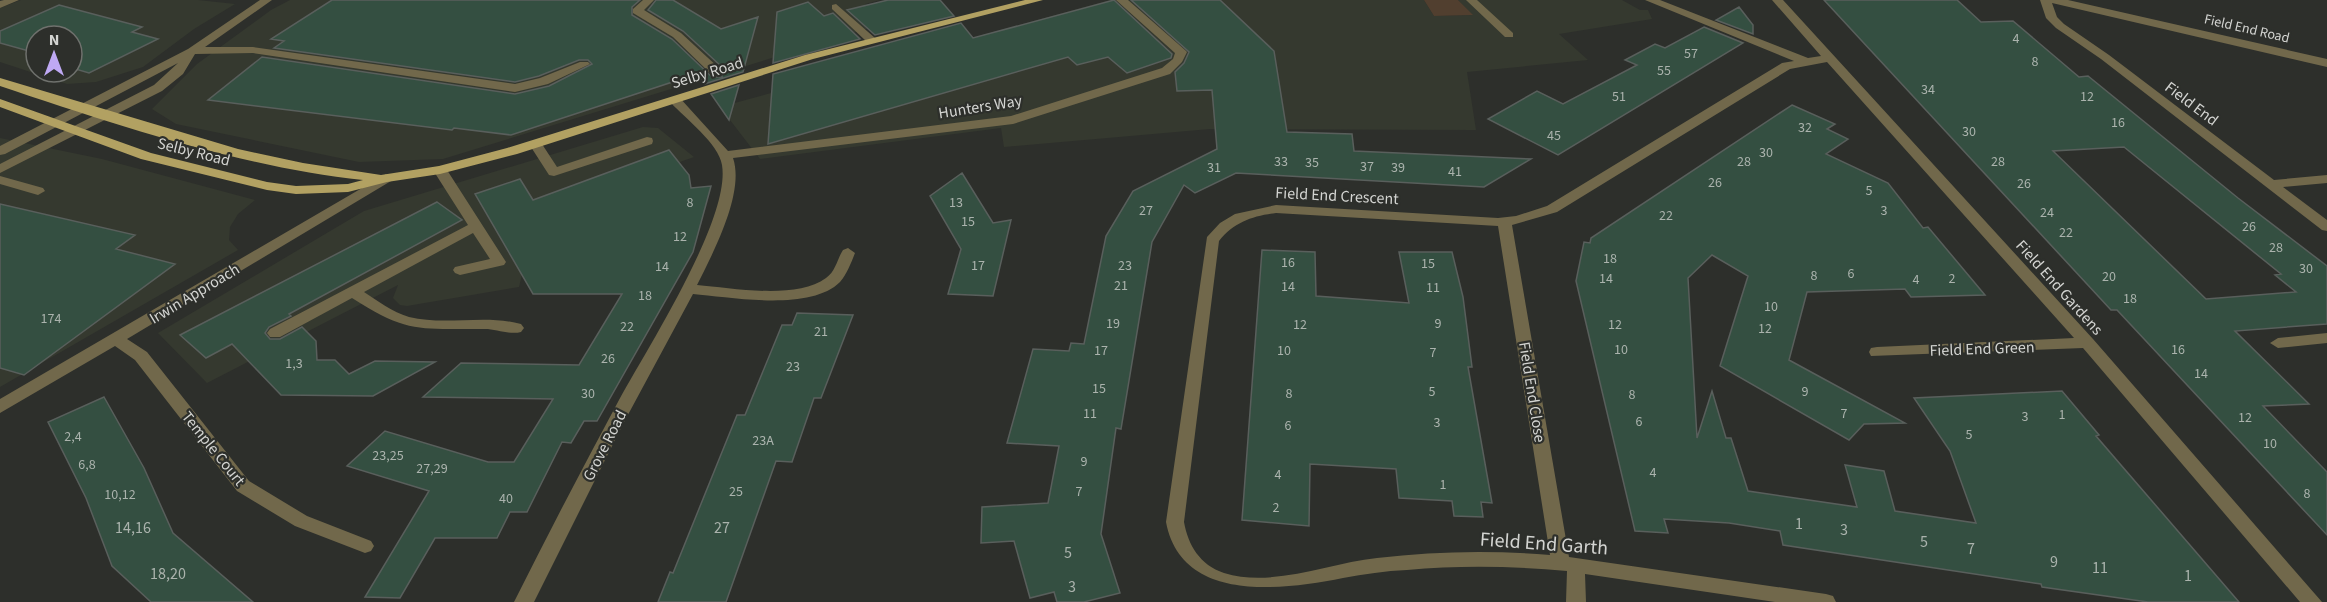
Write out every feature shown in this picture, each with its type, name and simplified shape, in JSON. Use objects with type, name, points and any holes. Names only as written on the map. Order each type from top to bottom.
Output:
[{"type":"main road","name":"Selby Road","points":[[0,103],[147,156],[267,186],[296,190],[327,190],[441,170],[535,144],[871,40],[1038,0]]},
{"type":"main road","name":"Selby Road","points":[[0,82],[80,109],[299,167],[387,178]]},
{"type":"street","points":[[0,5],[14,0]]},
{"type":"street","points":[[0,151],[192,51],[267,0]]},
{"type":"street","points":[[649,0],[637,11],[677,35],[716,72]]},
{"type":"street","name":"Hunters Way","points":[[726,155],[1012,120],[1166,71],[1178,60],[1181,52],[1121,0]]},
{"type":"street","points":[[1471,0],[1509,35]]},
{"type":"street","points":[[1650,0],[1804,61]]},
{"type":"street","name":"Field End Gardens","points":[[1777,0],[2087,344],[2312,602]]},
{"type":"street","name":"Field End","points":[[2046,0],[2052,18],[2060,26],[2106,57],[2327,227]]},
{"type":"street","name":"Field End Road","points":[[2054,0],[2327,63]]},
{"type":"street","points":[[836,7],[871,40]]},
{"type":"street","points":[[192,51],[254,50],[515,88],[544,81],[584,63]]},
{"type":"street","points":[[0,169],[158,88],[178,71],[192,51]]},
{"type":"street","name":"Field End Crescent","points":[[1259,584],[1237,584],[1216,578],[1198,568],[1184,554],[1176,539],[1175,522],[1212,240],[1221,228],[1235,218],[1254,211],[1276,209],[1504,221],[1536,216],[1552,209],[1786,66],[1830,58]]},
{"type":"street","points":[[675,100],[726,155]]},
{"type":"street","points":[[535,144],[554,172],[647,141]]},
{"type":"street","name":"Grove Road","points":[[524,602],[709,249],[728,184],[729,168],[726,155]]},
{"type":"street","points":[[441,170],[499,262],[460,270]]},
{"type":"street","name":"Irwin Approach","points":[[0,407],[387,178]]},
{"type":"street","points":[[2272,184],[2327,179]]},
{"type":"street","points":[[0,180],[38,192]]},
{"type":"street","name":"Field End Close","points":[[1504,221],[1576,602]]},
{"type":"street","points":[[275,333],[476,226]]},
{"type":"street","points":[[687,290],[803,293],[831,282],[840,273],[848,253]]},
{"type":"street","points":[[353,292],[392,316],[410,322],[431,325],[479,321],[516,328]]},
{"type":"street","name":"Temple Court","points":[[117,339],[141,356],[243,486],[301,521],[365,546]]},
{"type":"street","points":[[2278,343],[2327,339]]},
{"type":"street","name":"Field End Green","points":[[1877,352],[2087,344]]},
{"type":"street","name":"Field End Garth","points":[[1259,584],[1308,578],[1359,568],[1426,561],[1490,559],[1569,564],[1826,602]]},
{"type":"shaded area","points":[[21,0],[198,0],[235,4],[194,29],[143,67],[96,82],[84,83],[84,24],[24,24],[24,70],[0,62],[0,8]]},
{"type":"shaded area","points":[[290,0],[880,0],[865,4],[876,26],[443,159],[359,162],[176,124],[152,109],[197,64],[271,10]]},
{"type":"shaded area","points":[[1110,0],[1424,0],[1434,16],[1472,15],[1458,0],[1622,0],[1640,10],[1648,10],[1652,19],[1559,34],[1588,60],[1467,72],[1476,130],[1210,129],[1004,147],[1001,128],[760,159],[720,107]]},
{"type":"shaded area","points":[[1424,0],[1458,0],[1473,15],[1434,16]]},
{"type":"shaded area","points":[[643,127],[658,128],[694,157],[614,185],[524,266],[519,287],[407,306],[400,305],[393,298],[398,285],[207,383],[158,333],[364,211]]},
{"type":"shaded area","points":[[0,138],[102,159],[255,200],[238,214],[230,227],[229,240],[238,250],[0,387]]},
{"type":"building","points":[[332,0],[640,0],[632,7],[632,15],[672,39],[712,77],[722,77],[722,67],[683,31],[648,10],[656,0],[673,0],[721,29],[758,17],[743,72],[704,84],[697,74],[511,135],[454,128],[452,130],[208,100],[262,57],[515,94],[549,86],[592,64],[588,60],[579,60],[539,76],[515,82],[274,48],[284,41],[271,39]]},
{"type":"building","points":[[888,0],[940,0],[954,16],[875,35],[847,10]]},
{"type":"building","points":[[1114,0],[1172,54],[1171,58],[1127,73],[1108,57],[1077,65],[1068,57],[768,144],[773,74],[961,23],[973,38]]},
{"type":"building","points":[[1131,0],[1220,0],[1274,51],[1287,132],[1352,134],[1354,151],[1531,159],[1484,187],[1236,173],[1195,193],[1184,185],[1152,242],[1121,429],[1116,428],[1101,534],[1120,593],[1084,602],[1057,602],[1054,592],[1030,598],[1014,541],[981,543],[982,507],[1048,503],[1059,446],[1007,443],[1033,349],[1069,351],[1071,343],[1084,344],[1106,236],[1133,191],[1217,149],[1212,90],[1177,91],[1175,72],[1184,63],[1189,52]]},
{"type":"building","points":[[1824,0],[1957,0],[1981,22],[2013,21],[2079,77],[2088,76],[2238,198],[2327,266],[2327,324],[2235,331],[2309,404],[2263,406],[2327,472],[2327,535],[2117,310],[2111,310]],"holes":[[[2124,147],[2281,274],[2275,275],[2296,292],[2206,299],[2053,151]]]},
{"type":"building","points":[[808,2],[824,16],[833,13],[860,39],[773,63],[777,12]]},
{"type":"building","points":[[59,5],[142,27],[132,32],[158,39],[89,73],[84,72],[84,24],[24,24],[24,50],[0,43],[0,31]]},
{"type":"building","points":[[1739,7],[1753,25],[1753,34],[1716,20]]},
{"type":"building","points":[[1704,27],[1743,43],[1558,155],[1488,119],[1537,91],[1563,104],[1637,65],[1625,60],[1655,44],[1665,48]]},
{"type":"building","points":[[739,85],[729,120],[711,94]]},
{"type":"building","points":[[1792,105],[1835,124],[1827,129],[1848,139],[1826,154],[1888,183],[1923,228],[1928,227],[1985,295],[1911,297],[1905,289],[1807,292],[1789,360],[1905,423],[1864,424],[1849,440],[1720,366],[1748,276],[1712,255],[1688,278],[1697,438],[1712,391],[1726,438],[1731,438],[1748,491],[1857,507],[1845,465],[1884,471],[1895,511],[1976,523],[1950,451],[1914,398],[2062,391],[2099,435],[2096,436],[2239,602],[2148,602],[2042,587],[2041,584],[1783,545],[1780,531],[1729,523],[1664,519],[1668,533],[1635,531],[1576,281],[1584,242],[1590,243],[1591,238]]},
{"type":"building","points":[[669,150],[689,175],[691,188],[711,186],[693,252],[597,421],[584,421],[571,443],[562,442],[527,512],[510,512],[497,538],[435,538],[400,598],[365,597],[429,491],[347,466],[385,431],[488,462],[514,462],[553,399],[423,397],[461,363],[579,365],[622,294],[533,294],[475,194],[520,179],[533,200]]},
{"type":"building","points":[[962,173],[993,223],[1011,220],[993,296],[948,294],[961,249],[930,196]]},
{"type":"building","points":[[437,202],[462,220],[289,314],[291,316],[269,327],[265,333],[270,339],[280,339],[302,327],[316,341],[317,360],[335,360],[349,374],[375,361],[435,362],[373,396],[281,395],[232,344],[206,358],[180,335]]},
{"type":"building","points":[[0,204],[135,235],[116,249],[175,264],[24,375],[0,368]]},
{"type":"building","points":[[1262,250],[1315,252],[1316,296],[1409,303],[1399,252],[1452,252],[1463,297],[1472,367],[1468,367],[1492,503],[1481,502],[1483,517],[1454,516],[1452,501],[1399,498],[1396,469],[1310,464],[1309,526],[1242,520]]},
{"type":"building","points":[[797,313],[853,315],[821,398],[814,398],[792,462],[776,461],[726,602],[658,602],[670,572],[673,573],[737,415],[745,415],[782,325],[792,325]]},
{"type":"building","points":[[104,397],[144,468],[173,533],[253,602],[151,602],[112,566],[86,498],[48,422]]}]
